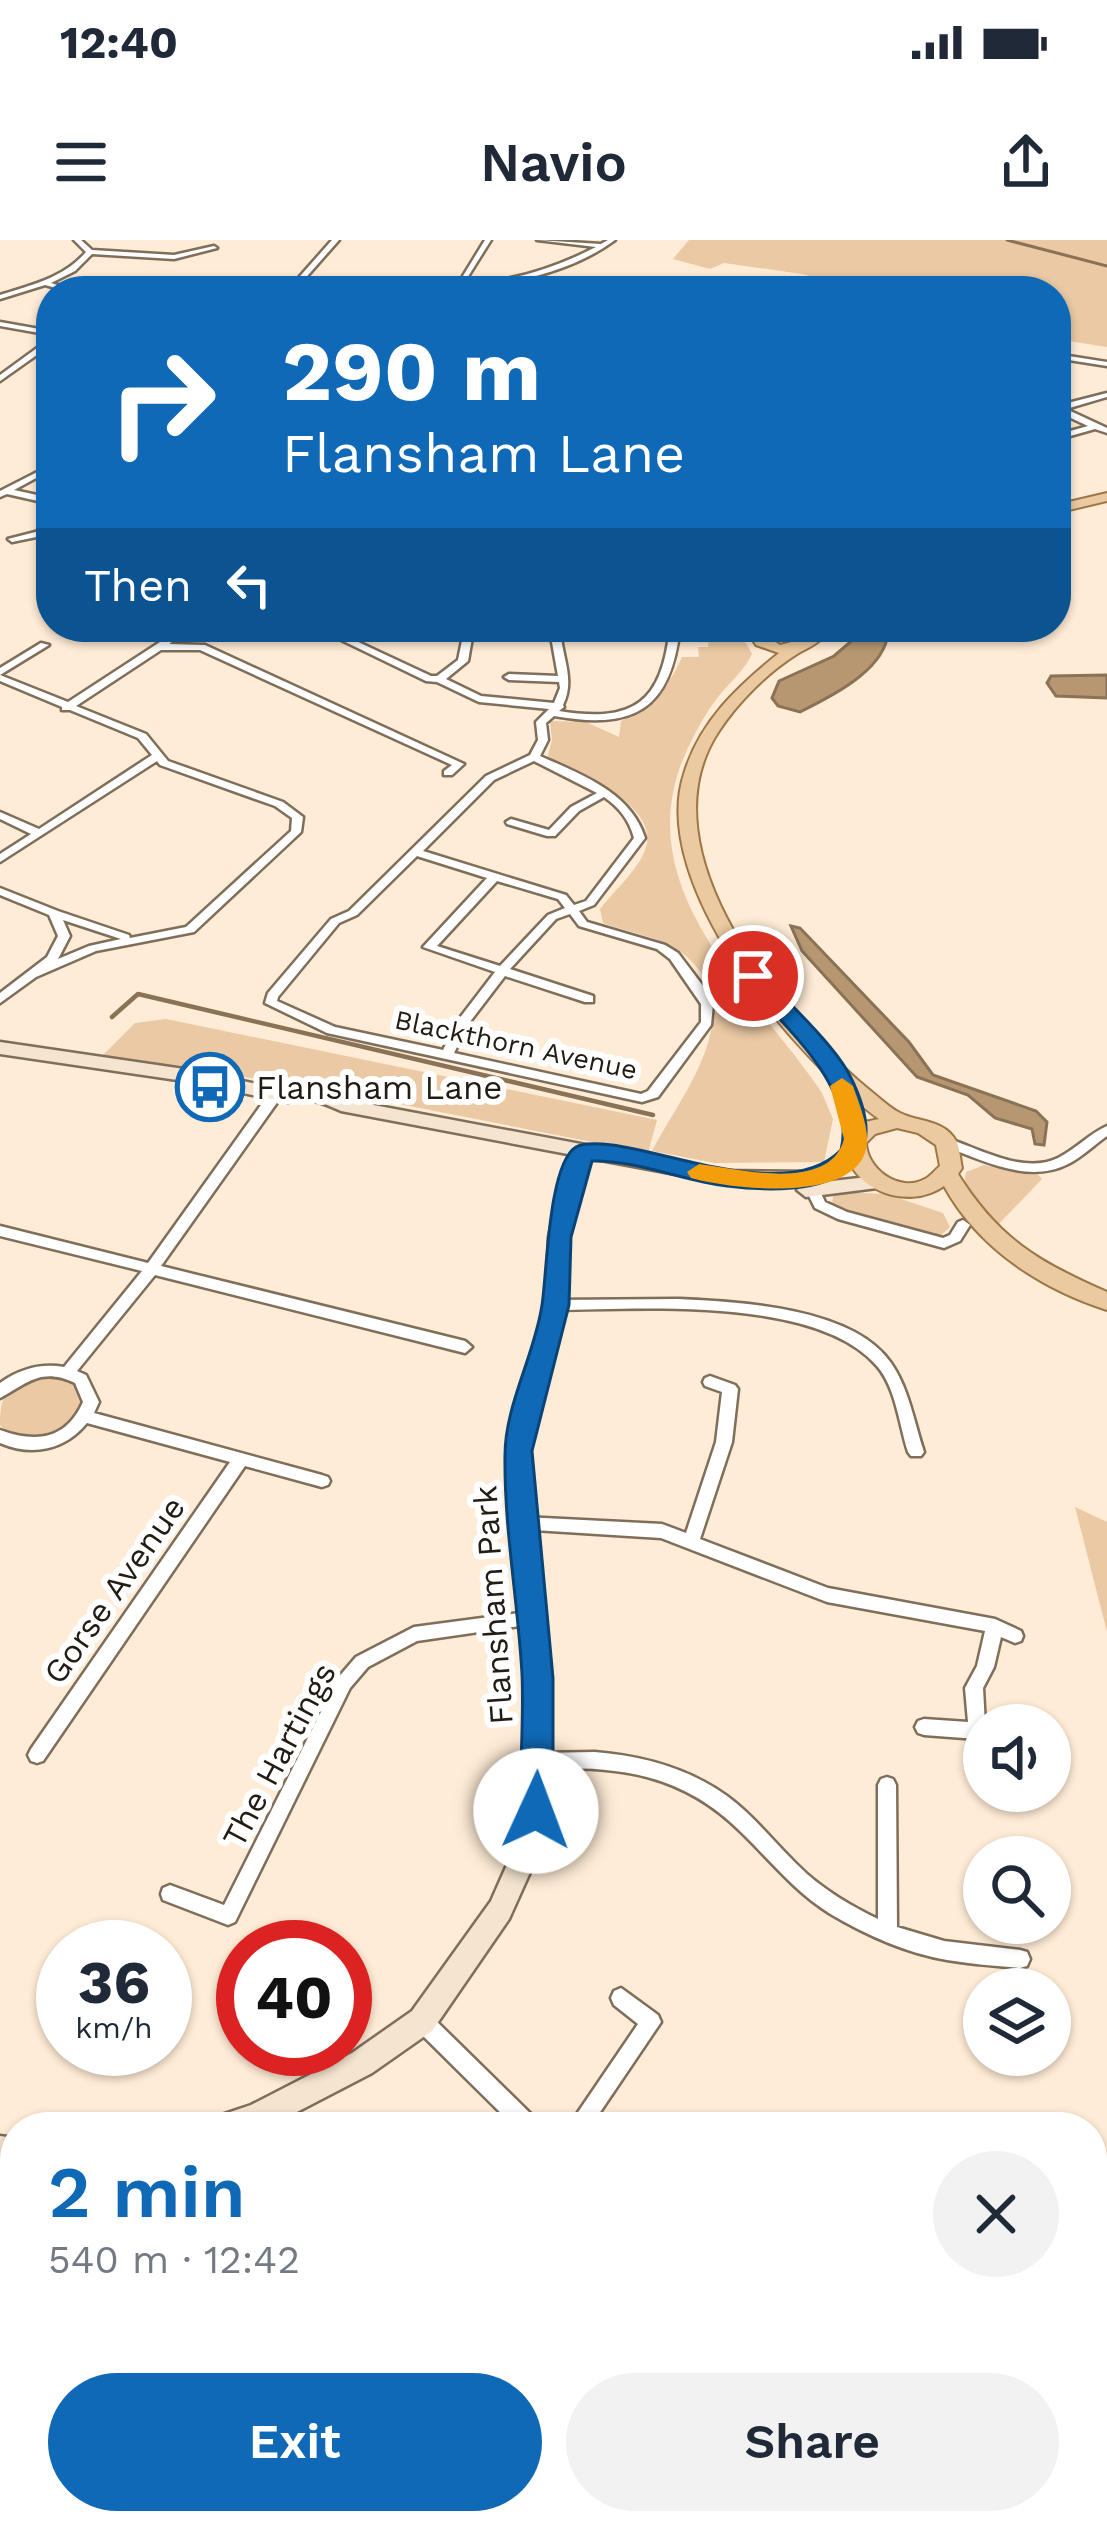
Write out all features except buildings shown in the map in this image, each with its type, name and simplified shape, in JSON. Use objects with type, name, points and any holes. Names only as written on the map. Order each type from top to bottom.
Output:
[{"type":"main road","points":[[1071,505],[1107,497]]},
{"type":"main road","points":[[754,676],[765,652],[762,642]]},
{"type":"main road","points":[[775,642],[794,650]]},
{"type":"main road","points":[[808,642],[754,676],[724,708],[694,766],[687,798],[693,863],[704,900],[736,956],[838,1076],[897,1121]]},
{"type":"main road","points":[[0,1048],[184,1075],[301,1103],[341,1105],[583,1153],[609,1152],[724,1178],[814,1178],[838,1168],[872,1126],[897,1121],[925,1127],[946,1142],[949,1171],[973,1216],[1017,1254],[1058,1280]]},
{"type":"main road","points":[[838,1076],[860,1169],[877,1182]]},
{"type":"main road","points":[[583,1153],[600,1165],[727,1189],[813,1190],[877,1182],[911,1189],[944,1204],[963,1226],[1018,1268],[1107,1302]]},
{"type":"main road","name":"Flansham Park","points":[[268,2112],[326,2083],[422,2021],[500,1910],[531,1835],[538,1761],[534,1618],[518,1451],[556,1305],[559,1237],[583,1153]]},
{"type":"main road","points":[[911,1189],[926,1187],[949,1171]]},
{"type":"street","points":[[77,240],[90,252],[180,260],[196,249]]},
{"type":"street","points":[[304,276],[336,240]]},
{"type":"street","points":[[465,276],[488,240]]},
{"type":"street","points":[[540,240],[604,247]]},
{"type":"street","points":[[519,276],[604,247],[612,240]]},
{"type":"street","points":[[162,256],[166,248],[214,248]]},
{"type":"street","points":[[56,276],[90,252]]},
{"type":"street","points":[[0,297],[36,286]]},
{"type":"street","points":[[0,324],[36,333]]},
{"type":"street","points":[[0,379],[36,349]]},
{"type":"street","points":[[1071,358],[1107,364]]},
{"type":"street","points":[[1071,405],[1107,395]]},
{"type":"street","points":[[1071,415],[1107,431]]},
{"type":"street","points":[[1071,433],[1094,426]]},
{"type":"street","points":[[3,493],[36,474]]},
{"type":"street","points":[[3,493],[36,498]]},
{"type":"street","points":[[3,542],[36,534]]},
{"type":"street","points":[[66,708],[166,642]]},
{"type":"street","points":[[195,642],[459,764],[448,773]]},
{"type":"street","points":[[351,642],[479,699],[611,716],[646,706],[673,664],[674,642]]},
{"type":"street","points":[[439,679],[463,661],[467,642]]},
{"type":"street","points":[[448,1054],[463,1022],[502,971],[552,917],[590,903],[640,838],[634,818],[602,794],[534,757],[543,740],[542,722],[556,710],[566,679],[554,642]]},
{"type":"street","points":[[44,645],[0,675],[66,708],[142,736],[152,743],[155,757]]},
{"type":"street","points":[[158,647],[202,647]]},
{"type":"street","points":[[509,677],[566,679]]},
{"type":"street","points":[[0,859],[155,757]]},
{"type":"street","points":[[31,975],[70,955],[190,931],[288,840],[298,824],[298,817],[279,804],[155,757]]},
{"type":"street","name":"Blackthorn Avenue","points":[[416,851],[562,897],[583,923],[661,947],[674,956],[700,988],[707,1004],[707,1022],[664,1085],[642,1098],[331,1030],[271,1003],[334,921],[352,913],[490,778],[534,757]]},
{"type":"street","points":[[511,822],[551,834],[575,808],[602,794]]},
{"type":"street","points":[[0,815],[39,832]]},
{"type":"street","points":[[495,876],[429,947],[589,999]]},
{"type":"street","points":[[0,891],[140,940]]},
{"type":"street","points":[[0,999],[60,947],[63,928],[54,913]]},
{"type":"street","points":[[68,1372],[152,1270],[282,1095]]},
{"type":"street","points":[[946,1142],[1029,1166],[1058,1163],[1107,1130]]},
{"type":"street","points":[[949,1171],[993,1159]]},
{"type":"street","points":[[813,1190],[820,1204],[843,1216],[944,1243],[955,1238],[963,1226]]},
{"type":"street","points":[[0,1231],[465,1347]]},
{"type":"street","points":[[556,1305],[735,1306],[837,1332],[865,1346],[894,1380],[916,1452]]},
{"type":"street","points":[[0,1392],[36,1371],[68,1372],[89,1389],[92,1402],[87,1417],[53,1440],[4,1445]]},
{"type":"street","points":[[691,1541],[724,1442],[730,1389],[710,1382]]},
{"type":"street","points":[[87,1417],[322,1481]]},
{"type":"street","name":"Gorse Avenue","points":[[38,1755],[241,1460]]},
{"type":"street","points":[[524,1524],[627,1526],[691,1541],[827,1595],[995,1626],[1015,1636]]},
{"type":"street","name":"The Hartings","points":[[170,1894],[228,1916],[344,1683],[362,1662],[414,1634],[534,1618]]},
{"type":"street","points":[[924,1727],[977,1731],[974,1688],[985,1667],[995,1626]]},
{"type":"street","points":[[538,1761],[619,1760],[661,1768],[719,1800],[820,1897],[888,1933],[944,1950],[1020,1959]]},
{"type":"street","points":[[887,1785],[888,1933]]},
{"type":"street","points":[[588,2112],[651,2022],[621,1998]]},
{"type":"street","points":[[422,2021],[515,2112]]},
{"type":"shaded area","points":[[689,240],[1107,240],[1107,347],[1071,341],[1071,276],[810,276],[724,263],[710,269],[673,259]]},
{"type":"shaded area","points":[[708,642],[744,642],[752,654],[707,713],[682,761],[670,817],[674,861],[688,904],[710,944],[822,1093],[833,1119],[824,1162],[715,1163],[652,1151],[705,1051],[712,999],[703,975],[674,947],[603,923],[600,909],[639,863],[647,832],[641,818],[613,793],[547,759],[550,721],[586,722],[619,737],[621,721],[658,695],[682,657],[699,657],[698,647],[708,647]]},
{"type":"shaded area","points":[[850,642],[886,642],[874,663],[839,691],[800,712],[778,706],[772,698],[779,681],[834,656]]},
{"type":"shaded area","points":[[1107,675],[1107,698],[1056,696],[1047,683],[1051,676]]},
{"type":"shaded area","points":[[791,926],[800,928],[909,1042],[933,1075],[1036,1111],[1047,1122],[1044,1145],[1035,1144],[1032,1129],[995,1118],[968,1095],[917,1077],[802,951]]},
{"type":"shaded area","points":[[166,1019],[657,1120],[648,1153],[318,1088],[102,1056],[135,1023]]},
{"type":"shaded area","points":[[984,1165],[1037,1173],[1042,1179],[996,1227],[964,1185],[966,1172]]},
{"type":"shaded area","points":[[886,1194],[943,1213],[950,1227],[940,1236],[832,1205],[833,1195]]},
{"type":"shaded area","points":[[44,1374],[78,1385],[83,1405],[45,1437],[11,1434],[0,1425],[5,1395]]},
{"type":"shaded area","points":[[1075,1507],[1107,1522],[1107,1632]]},
{"type":"waterway","points":[[1007,240],[1107,266]]},
{"type":"waterway","points":[[112,1017],[138,994],[653,1115]]},
{"type":"slow traffic","points":[[699,1172],[769,1180],[814,1178],[838,1168],[852,1153],[856,1139],[842,1086]]},
{"type":"place","name":"Flansham Lane","points":[[210,1087]]},
{"type":"route","points":[[536,1811],[538,1678],[518,1451],[556,1305],[559,1237],[567,1197],[583,1153],[609,1152],[724,1178],[814,1178],[838,1168],[852,1153],[856,1139],[838,1076],[753,976]]}]
